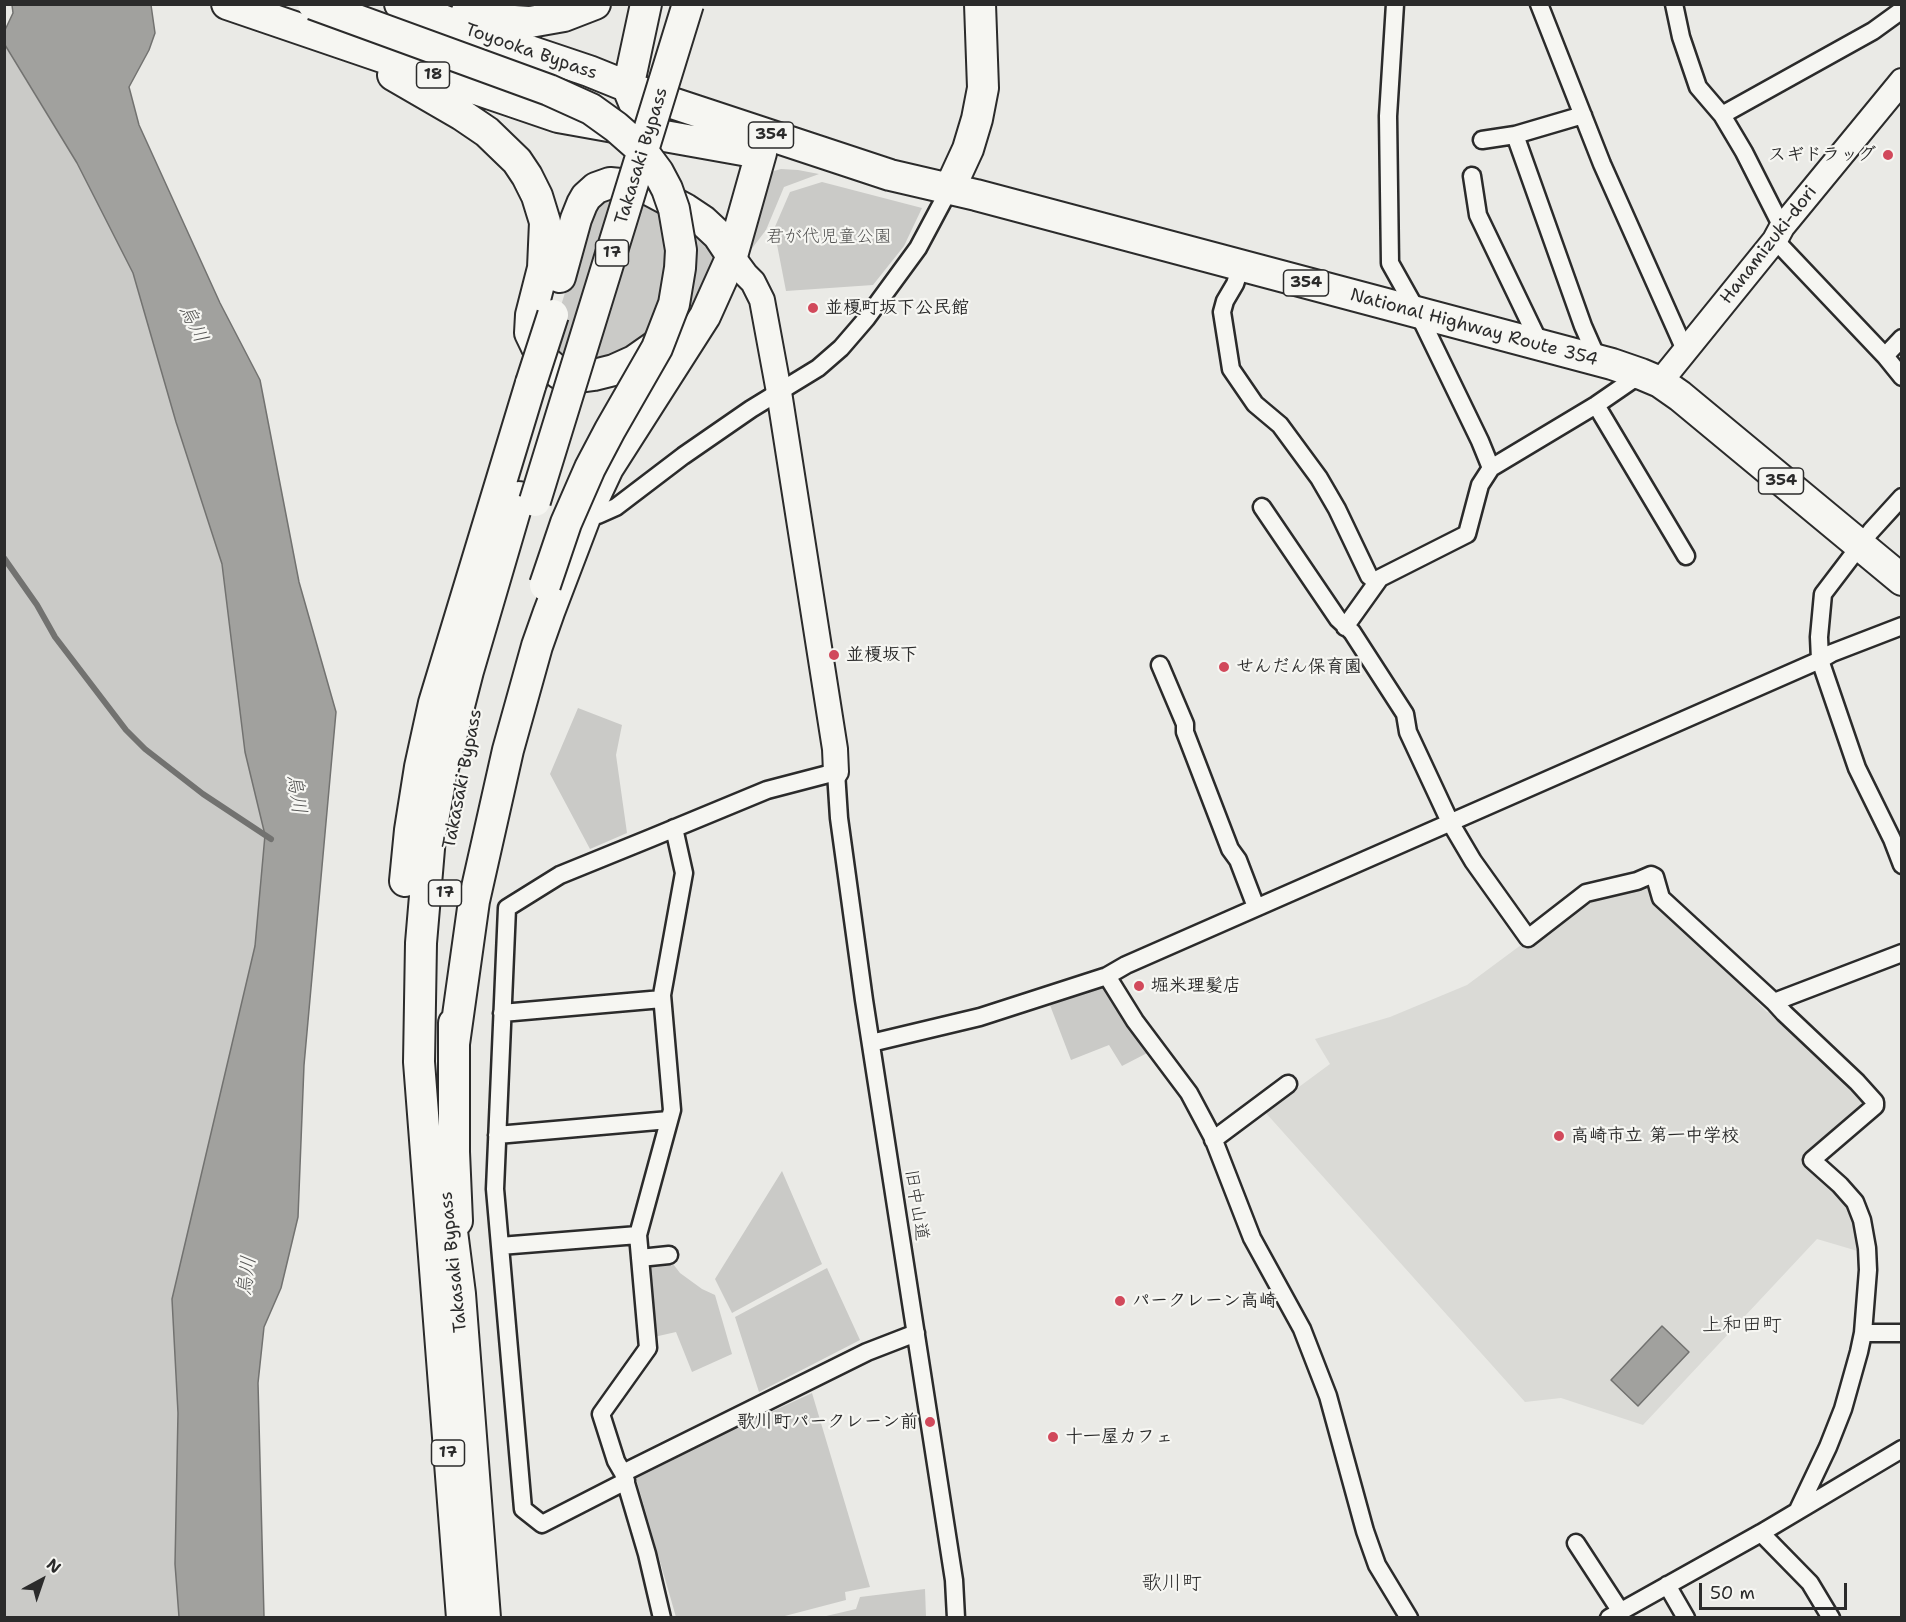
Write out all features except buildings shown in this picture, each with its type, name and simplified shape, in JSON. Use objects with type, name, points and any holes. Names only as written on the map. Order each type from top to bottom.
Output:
[{"type":"highway","name":"18","points":[[227,4],[534,110],[571,121],[666,137]]},
{"type":"highway","points":[[313,4],[549,90],[591,109],[642,149],[658,172],[674,209],[681,250],[674,304],[657,348],[609,430],[566,523],[494,745],[473,836],[460,902],[456,956],[454,1152],[448,1292]]},
{"type":"highway","name":"Toyooka Bypass","points":[[400,4],[589,71],[639,92]]},
{"type":"highway","points":[[432,4],[482,18],[523,22],[553,19],[596,4]]},
{"type":"highway","points":[[646,4],[638,108],[666,137]]},
{"type":"highway","name":"Takasaki Bypass","points":[[527,499],[670,4]]},
{"type":"highway","name":"Takasaki Bypass","points":[[485,1617],[419,1062],[419,994],[424,896],[430,837],[441,776],[468,671],[527,499],[688,4]]},
{"type":"highway","points":[[950,188],[968,149],[983,88],[980,4]]},
{"type":"highway","points":[[295,29],[374,64],[454,95],[496,121],[526,147],[540,166],[551,189],[551,215],[543,268],[531,315],[530,333],[542,358],[560,374],[594,375],[614,370],[634,361],[678,329],[727,269]]},
{"type":"highway","points":[[454,1044],[474,901],[508,750],[537,646],[586,515],[608,468],[686,347],[705,315],[727,269],[761,153],[741,136],[693,120],[639,92]]},
{"type":"highway","name":"354","points":[[639,92],[890,175]]},
{"type":"highway","name":"354","points":[[666,137],[890,175],[950,188]]},
{"type":"highway","points":[[448,1292],[403,1051],[404,893],[410,830],[420,767],[434,703],[553,315],[560,277],[576,219],[586,197],[596,188],[610,183],[642,186],[685,209],[718,235],[727,269]]},
{"type":"highway","name":"National Highway Route 354","points":[[950,188],[1598,360],[1651,378],[1680,396],[1902,580]]},
{"type":"highway","points":[[551,215],[562,247],[560,277]]},
{"type":"highway","name":"Takasaki Bypass","points":[[448,1292],[462,1617]]},
{"type":"street","points":[[1395,4],[1388,116],[1390,264],[1418,313],[1491,468]]},
{"type":"street","points":[[1539,4],[1602,164],[1685,350]]},
{"type":"street","points":[[1677,6],[1681,37],[1698,87],[1722,115],[1744,152],[1778,233],[1902,376]]},
{"type":"street","points":[[1722,115],[1873,32],[1902,10]]},
{"type":"street","name":"Hanamizuki-dori","points":[[1651,378],[1685,350],[1902,81]]},
{"type":"street","points":[[1482,140],[1515,135],[1583,115]]},
{"type":"street","points":[[1515,135],[1583,326],[1598,360]]},
{"type":"street","points":[[1472,176],[1478,215],[1541,346]]},
{"type":"street","points":[[586,515],[598,515],[616,507],[683,456],[751,409],[818,368],[842,348],[918,248],[950,188]]},
{"type":"street","points":[[1241,267],[1222,312],[1231,369],[1255,404],[1280,425],[1319,478],[1337,509],[1369,576],[1376,582]]},
{"type":"street","points":[[727,269],[746,275],[753,282],[762,300],[779,392],[835,749],[836,772],[767,790],[560,875],[507,908],[495,1188],[523,1509],[542,1524],[624,1477],[867,1352],[915,1333]]},
{"type":"street","points":[[1885,356],[1902,338]]},
{"type":"street","points":[[1345,627],[1380,578],[1467,534],[1480,485],[1491,468],[1596,405],[1651,378]]},
{"type":"street","points":[[1596,405],[1686,556]]},
{"type":"street","points":[[1902,497],[1859,546],[1823,594],[1819,637],[1820,660],[1857,768],[1892,839],[1902,865]]},
{"type":"street","points":[[1262,507],[1338,619],[1352,632],[1405,714],[1408,732],[1450,822],[1473,861],[1528,938],[1586,893],[1637,881],[1651,875],[1654,877],[1661,898],[1774,1002],[1875,1102],[1875,1106],[1812,1160],[1855,1202],[1862,1220],[1868,1270],[1863,1333],[1843,1409],[1798,1510]]},
{"type":"street","points":[[871,1043],[980,1017],[1107,976],[1126,965],[1832,653],[1902,626]]},
{"type":"street","points":[[1160,665],[1185,724],[1185,732],[1230,849],[1238,860],[1256,908]]},
{"type":"street","name":"旧中山道","points":[[836,772],[837,799],[871,1043],[954,1580],[956,1617]]},
{"type":"street","points":[[662,1617],[647,1554],[624,1477],[616,1461],[601,1414],[648,1348],[638,1235],[672,1110],[662,995],[684,873],[674,828]]},
{"type":"street","points":[[1774,1002],[1902,953]]},
{"type":"street","points":[[1107,976],[1151,1029],[1189,1092],[1213,1140],[1252,1238],[1302,1329],[1328,1396],[1365,1532],[1377,1565],[1409,1617]]},
{"type":"street","points":[[502,1013],[662,999]]},
{"type":"street","points":[[1213,1140],[1288,1084]]},
{"type":"street","points":[[497,1135],[669,1120]]},
{"type":"street","points":[[500,1246],[638,1235]]},
{"type":"street","points":[[640,1258],[669,1254]]},
{"type":"street","points":[[1863,1333],[1902,1333]]},
{"type":"street","points":[[1576,1543],[1615,1615],[1761,1533],[1902,1449]]},
{"type":"street","points":[[1761,1533],[1810,1583],[1831,1617]]},
{"type":"street","points":[[1667,1585],[1686,1617]]},
{"type":"shaded area","name":"高崎市立 第一中学校","points":[[1644,884],[1650,886],[1758,994],[1756,1001],[1767,1012],[1776,1013],[1867,1102],[1866,1107],[1803,1161],[1851,1206],[1861,1252],[1817,1239],[1643,1425],[1561,1398],[1525,1402],[1265,1112],[1330,1064],[1315,1039],[1390,1017],[1467,985],[1586,901]]},
{"type":"green space","points":[[4,45],[77,163],[133,273],[176,422],[222,564],[245,752],[265,835],[255,946],[178,1413],[175,1564],[179,1617],[5,1617]]},
{"type":"green space","points":[[781,169],[819,174],[784,187],[766,230],[750,251],[748,242],[768,177],[774,171]]},
{"type":"green space","name":"君が代児童公園","points":[[822,182],[922,208],[904,246],[873,285],[786,291],[774,229],[790,192]]},
{"type":"green space","points":[[626,193],[699,228],[715,254],[714,264],[694,305],[681,319],[608,366],[554,358],[558,315],[596,201]]},
{"type":"green space","points":[[578,708],[622,725],[616,755],[627,833],[590,849],[550,774]]},
{"type":"green space","points":[[1106,981],[1153,1050],[1122,1066],[1109,1045],[1071,1060],[1048,1000]]},
{"type":"green space","points":[[782,1171],[822,1264],[732,1313],[715,1279]]},
{"type":"green space","points":[[670,1260],[680,1273],[702,1289],[715,1295],[732,1354],[692,1372],[676,1332],[654,1337],[645,1262]]},
{"type":"green space","points":[[827,1268],[860,1340],[759,1392],[735,1317]]},
{"type":"green space","points":[[812,1393],[870,1587],[845,1592],[846,1600],[781,1617],[676,1617],[635,1475]]},
{"type":"green space","points":[[925,1589],[926,1617],[822,1617],[856,1609],[860,1597]]},
{"type":"water","name":"烏川","points":[[12,5],[151,5],[155,33],[149,50],[129,87],[139,125],[220,303],[260,380],[299,582],[336,712],[304,1065],[298,1217],[281,1288],[264,1327],[258,1383],[264,1617],[179,1617],[175,1564],[178,1413],[172,1299],[255,946],[265,835],[245,752],[222,564],[176,422],[133,273],[77,163],[5,45],[5,30],[13,13]]},
{"type":"water","points":[[1662,1326],[1689,1352],[1638,1406],[1611,1380]]},
{"type":"waterway","points":[[4,558],[37,605],[55,637],[126,730],[145,749],[203,794],[271,839]]},
{"type":"place","name":"スギドラッグ","points":[[1888,155]]},
{"type":"place","name":"並榎町坂下公民館","points":[[813,308]]},
{"type":"place","name":"並榎坂下","points":[[834,655]]},
{"type":"place","name":"せんだん保育園","points":[[1224,667]]},
{"type":"place","name":"堀米理髪店","points":[[1139,986]]},
{"type":"place","name":"高崎市立 第一中学校","points":[[1559,1136]]},
{"type":"place","name":"パークレーン高崎","points":[[1120,1301]]},
{"type":"place","name":"歌川町パークレーン前","points":[[930,1422]]},
{"type":"place","name":"十一屋カフェ","points":[[1053,1437]]},
{"type":"district","name":"上和田町","points":[[1742,1326]]},
{"type":"district","name":"歌川町","points":[[1172,1584]]}]
